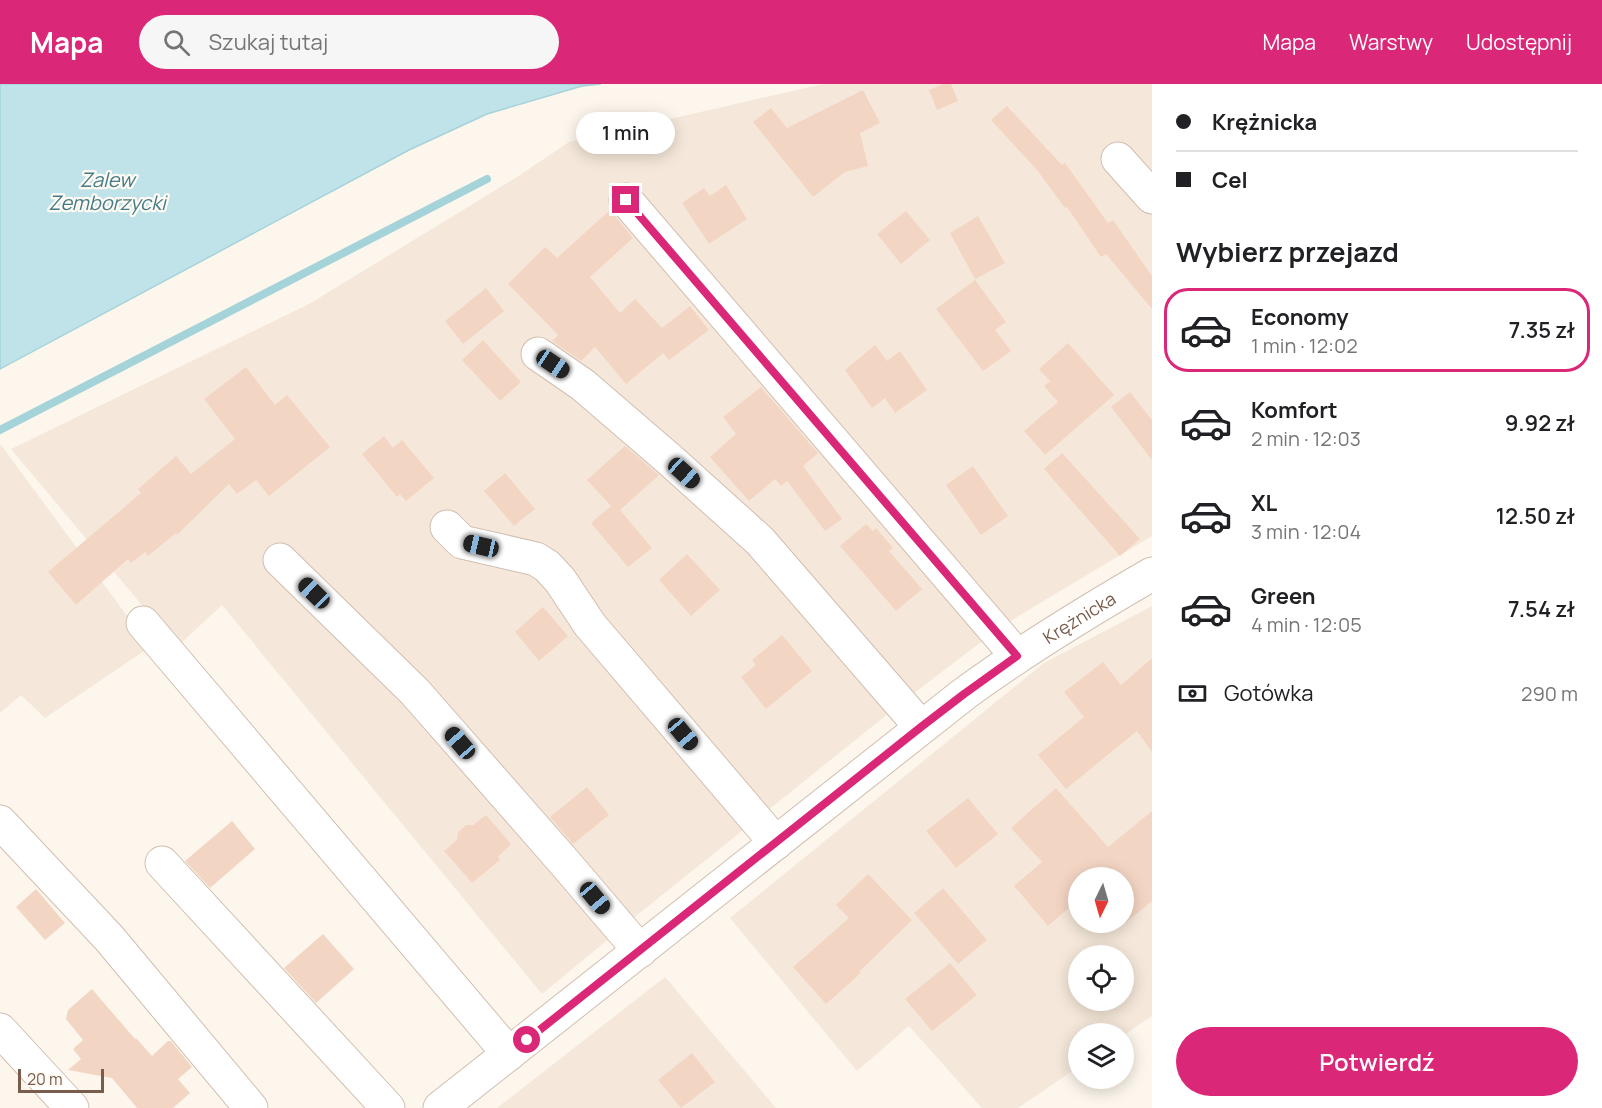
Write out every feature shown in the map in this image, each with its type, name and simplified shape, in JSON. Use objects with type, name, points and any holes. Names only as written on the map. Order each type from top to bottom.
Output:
[{"type":"street","points":[[1118,159],[1152,197]]},
{"type":"street","points":[[626,200],[1017,656]]},
{"type":"street","points":[[538,354],[583,385],[760,541],[921,727]]},
{"type":"street","points":[[447,527],[462,542],[536,559],[548,566],[590,625],[776,843]]},
{"type":"street","points":[[280,560],[415,692],[640,951]]},
{"type":"street","name":"Krężnicka","points":[[440,1108],[964,694],[1017,656],[1152,574]]},
{"type":"street","points":[[143,623],[509,1054]]},
{"type":"street","points":[[0,822],[109,938],[251,1108]]},
{"type":"street","points":[[162,863],[388,1108]]},
{"type":"street","points":[[0,1030],[72,1108]]},
{"type":"shaded area","points":[[823,84],[1152,84],[1152,536],[1002,626],[909,697],[542,994],[222,605],[177,647],[11,449],[309,304],[517,177],[569,142]]},
{"type":"shaded area","points":[[1,445],[150,647],[45,718],[21,695],[0,713]]},
{"type":"shaded area","points":[[1152,606],[1152,1016],[1134,1028],[1134,1023],[1068,1023],[1068,1074],[1018,1108],[982,1108],[909,1026],[857,1071],[730,918],[1044,663]]},
{"type":"shaded area","points":[[665,977],[776,1108],[497,1108]]},
{"type":"water","name":"Zalew Zemborzycki","points":[[0,84],[601,84],[582,86],[487,114],[409,150],[0,369]]},
{"type":"building","points":[[943,84],[951,84],[958,101],[937,110],[929,90]]},
{"type":"building","points":[[863,90],[880,123],[860,133],[868,166],[845,172],[813,197],[753,122],[771,108],[787,128]]},
{"type":"building","points":[[1007,106],[1062,165],[1065,163],[1108,223],[1113,220],[1152,276],[1152,309],[1106,254],[1101,257],[1067,207],[1065,208],[1037,170],[991,120]]},
{"type":"building","points":[[726,185],[747,219],[709,244],[682,203],[704,188],[710,196]]},
{"type":"building","points":[[610,210],[633,238],[590,277],[620,313],[635,299],[662,328],[690,306],[709,330],[669,360],[663,353],[626,384],[595,347],[581,361],[552,341],[558,335],[508,284],[545,247],[557,258]]},
{"type":"building","points":[[906,211],[930,240],[901,264],[877,234]]},
{"type":"building","points":[[978,216],[1005,263],[975,279],[950,233]]},
{"type":"building","points":[[975,280],[1006,322],[995,330],[1011,351],[983,371],[936,309]]},
{"type":"building","points":[[486,288],[504,311],[463,344],[445,321]]},
{"type":"building","points":[[483,340],[521,382],[500,401],[462,360]]},
{"type":"building","points":[[1068,343],[1114,395],[1045,455],[1024,431],[1058,402],[1044,386],[1050,381],[1039,369]]},
{"type":"building","points":[[875,345],[887,361],[900,351],[927,390],[895,413],[885,398],[872,408],[845,370]]},
{"type":"building","points":[[246,367],[275,405],[287,395],[330,447],[269,496],[256,480],[237,494],[229,484],[177,535],[176,533],[148,556],[145,552],[131,563],[128,559],[76,605],[48,572],[141,493],[138,489],[176,456],[191,474],[235,439],[204,399]]},
{"type":"building","points":[[761,387],[818,453],[803,466],[842,519],[825,531],[787,481],[781,486],[775,479],[749,501],[710,457],[736,434],[723,417]]},
{"type":"building","points":[[1130,392],[1152,420],[1152,460],[1111,407]]},
{"type":"building","points":[[384,436],[393,448],[402,440],[434,478],[406,501],[400,494],[397,497],[362,454]]},
{"type":"building","points":[[625,446],[659,475],[620,510],[652,548],[628,567],[591,523],[611,506],[587,480]]},
{"type":"building","points":[[1062,453],[1140,539],[1120,556],[1044,469]]},
{"type":"building","points":[[973,466],[1008,516],[981,535],[946,485]]},
{"type":"building","points":[[505,473],[535,509],[514,526],[484,491]]},
{"type":"building","points":[[866,524],[873,531],[876,528],[893,548],[889,551],[922,589],[896,611],[840,546]]},
{"type":"building","points":[[687,554],[720,590],[691,616],[659,580]]},
{"type":"building","points":[[543,607],[568,636],[539,661],[515,632]]},
{"type":"building","points":[[782,635],[812,671],[766,709],[741,677],[756,665],[752,660]]},
{"type":"building","points":[[1152,658],[1152,752],[1137,731],[1066,789],[1038,755],[1084,717],[1064,692],[1103,662],[1121,685]]},
{"type":"building","points":[[587,787],[609,815],[573,844],[550,817]]},
{"type":"building","points":[[1056,788],[1108,847],[1152,811],[1152,901],[1134,916],[1134,867],[1068,867],[1068,909],[1048,926],[1014,886],[1042,862],[1011,828]]},
{"type":"building","points":[[968,798],[998,834],[956,868],[926,831]]},
{"type":"building","points":[[486,815],[511,844],[498,857],[500,860],[472,883],[444,851],[457,840],[458,832],[466,825],[473,825]]},
{"type":"building","points":[[232,821],[255,849],[210,888],[185,861]]},
{"type":"building","points":[[868,874],[912,920],[859,972],[861,973],[826,1004],[793,967],[849,918],[836,905]]},
{"type":"building","points":[[943,888],[987,940],[958,964],[914,913]]},
{"type":"building","points":[[36,889],[65,923],[45,940],[16,907]]},
{"type":"building","points":[[323,934],[354,969],[316,1003],[284,968]]},
{"type":"building","points":[[950,963],[977,995],[932,1031],[905,999]]},
{"type":"building","points":[[92,989],[152,1056],[168,1041],[171,1041],[192,1067],[178,1079],[190,1093],[173,1108],[137,1108],[112,1078],[68,1070],[81,1059],[73,1049],[83,1040],[66,1019],[68,1010]]},
{"type":"building","points":[[692,1053],[715,1082],[681,1108],[658,1080]]},
{"type":"waterway","points":[[0,430],[487,179]]},
{"type":"route","points":[[527,1040],[921,727],[1017,656],[626,200]]}]
